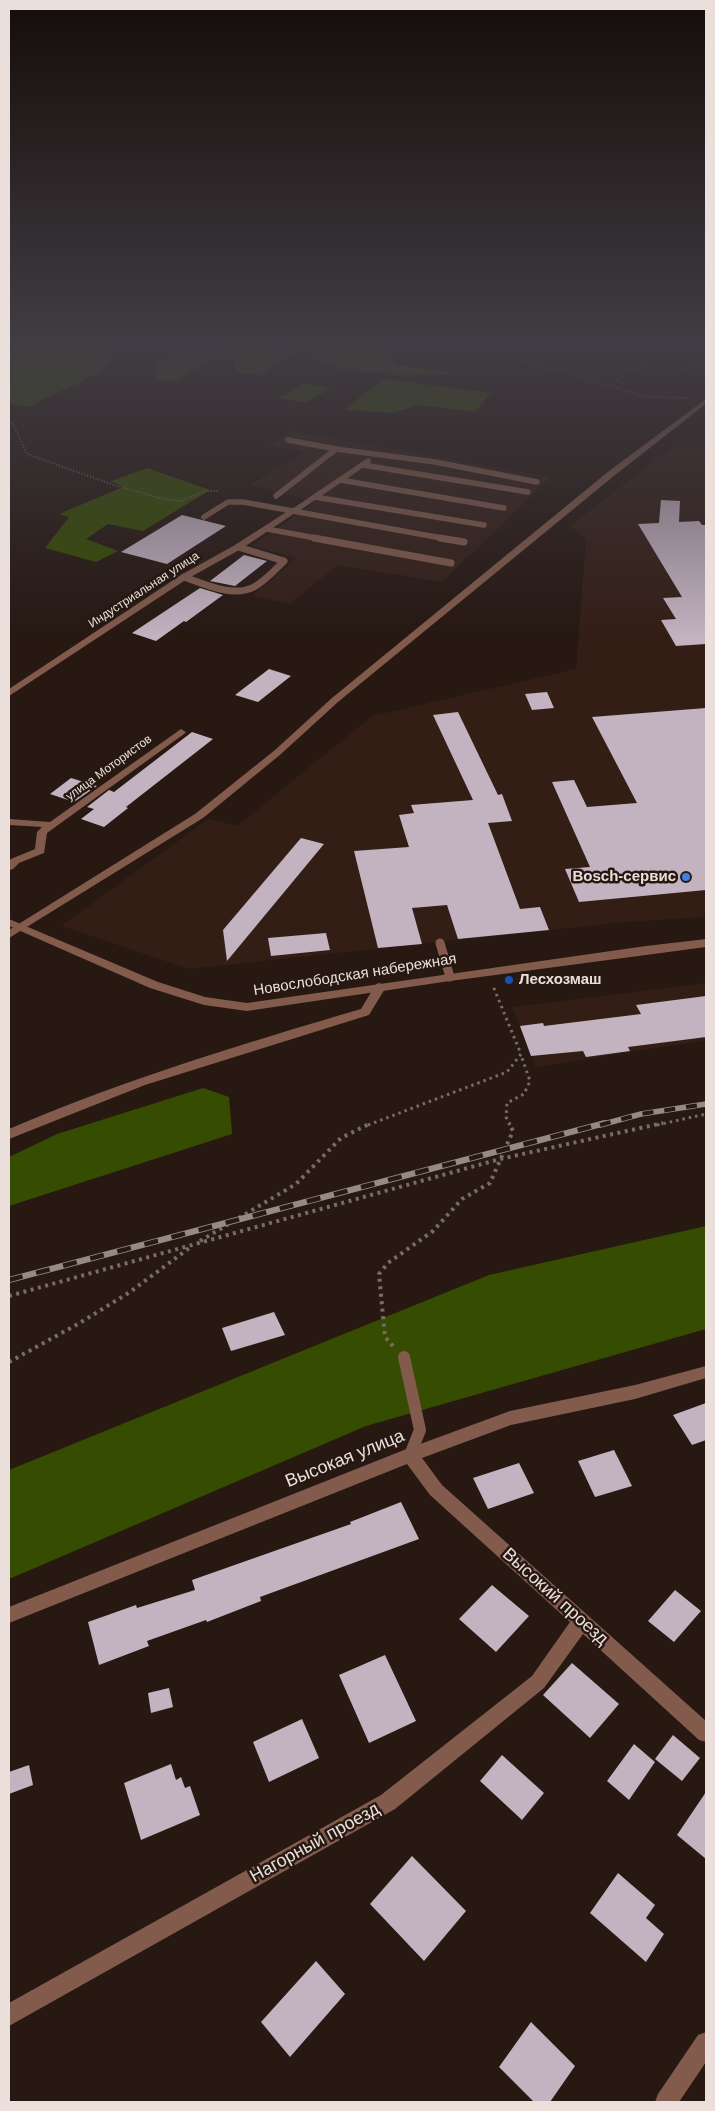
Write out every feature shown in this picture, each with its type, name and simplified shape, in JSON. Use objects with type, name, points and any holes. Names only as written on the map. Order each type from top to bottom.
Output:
[{"type":"street","points":[[9,935],[199,816],[278,752],[335,700],[612,473],[654,441]]},
{"type":"street","name":"Индустриальная улица","points":[[9,693],[184,577],[238,547],[294,511]]},
{"type":"street","name":"улица Мотористов","points":[[9,867],[15,862],[40,852],[42,832],[181,732]]},
{"type":"street","points":[[9,822],[52,825]]},
{"type":"street","name":"Новослободская набережная","points":[[9,922],[154,985],[204,1001],[247,1007],[450,977],[706,943]]},
{"type":"street","points":[[9,1134],[84,1101],[170,1071],[365,1012],[380,987]]},
{"type":"street","name":"Высокая улица","points":[[9,1615],[410,1455],[510,1418],[635,1392],[706,1372]]},
{"type":"street","name":"Высокий проезд","points":[[410,1455],[436,1490],[706,1733]]},
{"type":"street","name":"Нагорный проезд","points":[[9,2015],[388,1802],[538,1682],[582,1622]]},
{"type":"street","points":[[666,2102],[706,2043]]},
{"type":"lane","points":[[291,441],[336,449],[435,462],[537,482]]},
{"type":"lane","points":[[276,496],[336,449]]},
{"type":"lane","points":[[294,511],[379,454]]},
{"type":"lane","points":[[363,465],[528,492]]},
{"type":"lane","points":[[340,480],[504,508]]},
{"type":"lane","points":[[315,497],[484,525]]},
{"type":"lane","points":[[204,517],[228,502],[243,502],[464,542]]},
{"type":"lane","points":[[267,528],[451,563]]},
{"type":"lane","points":[[184,577],[223,589],[240,590],[253,588],[284,561],[238,547]]},
{"type":"lane","points":[[440,943],[450,977]]},
{"type":"lane","points":[[404,1357],[420,1430],[410,1455]]},
{"type":"path","points":[[20,441],[26,454],[117,486],[167,500],[181,501],[206,490],[225,491]]},
{"type":"path","points":[[404,1357],[385,1337],[379,1274],[388,1263],[433,1231],[462,1199],[490,1183],[513,1131],[506,1117],[507,1103],[524,1094],[530,1081],[521,1054],[487,972]]},
{"type":"path","points":[[9,1362],[78,1324],[130,1292],[195,1244],[296,1184],[341,1138],[382,1118],[507,1072],[521,1054]]},
{"type":"path","points":[[9,1296],[500,1159],[706,1114]]},
{"type":"shaded area","points":[[276,441],[346,441],[551,477],[442,582],[337,565],[290,604],[252,596],[297,558],[252,546],[316,501],[249,485],[305,452],[269,445]]},
{"type":"shaded area","points":[[674,446],[706,448],[706,917],[625,922],[189,969],[61,926],[208,819],[237,826],[372,716],[576,669],[586,539],[570,526]]},
{"type":"shaded area","points":[[706,983],[706,1040],[536,1067],[512,1007]]},
{"type":"green space","points":[[147,468],[210,490],[143,531],[108,524],[86,539],[118,551],[96,562],[45,548],[69,517],[59,514],[123,487],[111,481]]},
{"type":"green space","points":[[203,1088],[229,1097],[232,1134],[9,1206],[9,1157],[57,1134]]},
{"type":"green space","points":[[706,1226],[706,1329],[366,1426],[9,1579],[9,1470],[489,1275]]},
{"type":"building","points":[[661,500],[680,501],[679,522],[699,521],[702,525],[706,525],[706,644],[676,646],[661,620],[676,619],[663,598],[682,597],[638,524],[659,523]]},
{"type":"building","points":[[182,515],[226,526],[167,564],[121,552]]},
{"type":"building","points":[[244,555],[267,561],[235,586],[210,581]]},
{"type":"building","points":[[200,588],[223,595],[156,641],[132,633]]},
{"type":"building","points":[[269,669],[291,676],[258,702],[235,695]]},
{"type":"building","points":[[547,692],[554,708],[532,710],[525,694]]},
{"type":"building","points":[[706,708],[706,890],[579,902],[565,869],[590,867],[552,782],[574,780],[587,807],[637,803],[592,717]]},
{"type":"building","points":[[458,712],[498,795],[502,794],[512,821],[488,823],[520,909],[540,907],[549,930],[458,939],[447,905],[412,908],[422,944],[378,948],[354,851],[409,847],[399,815],[414,813],[411,805],[473,800],[433,715]]},
{"type":"building","points":[[192,732],[213,739],[126,807],[128,808],[104,827],[81,819],[94,809],[87,807],[109,790],[114,792]]},
{"type":"building","points":[[71,778],[97,786],[74,802],[50,794]]},
{"type":"building","points":[[301,838],[324,844],[227,961],[223,930]]},
{"type":"building","points":[[326,933],[330,950],[271,956],[268,938]]},
{"type":"building","points":[[706,996],[706,1037],[628,1047],[630,1051],[586,1057],[583,1051],[531,1056],[520,1026],[543,1023],[544,1026],[641,1014],[636,1005]]},
{"type":"building","points":[[274,1312],[285,1335],[231,1351],[222,1328]]},
{"type":"building","points":[[706,1403],[706,1440],[692,1445],[673,1415]]},
{"type":"building","points":[[614,1450],[632,1486],[595,1497],[578,1461]]},
{"type":"building","points":[[519,1463],[534,1493],[488,1509],[473,1478]]},
{"type":"building","points":[[401,1502],[419,1539],[260,1597],[261,1601],[207,1622],[206,1620],[147,1641],[149,1646],[99,1665],[88,1622],[136,1605],[137,1608],[195,1590],[192,1580],[351,1524],[350,1522]]},
{"type":"building","points":[[492,1585],[529,1616],[496,1652],[459,1619]]},
{"type":"building","points":[[675,1590],[701,1611],[674,1642],[648,1621]]},
{"type":"building","points":[[385,1655],[416,1721],[369,1743],[339,1675]]},
{"type":"building","points":[[572,1663],[619,1704],[590,1738],[543,1695]]},
{"type":"building","points":[[169,1688],[173,1707],[151,1713],[148,1693]]},
{"type":"building","points":[[302,1719],[319,1758],[269,1782],[253,1742]]},
{"type":"building","points":[[673,1735],[700,1758],[682,1781],[655,1759]]},
{"type":"building","points":[[634,1744],[655,1762],[629,1800],[607,1781]]},
{"type":"building","points":[[502,1755],[544,1793],[522,1820],[480,1781]]},
{"type":"building","points":[[171,1764],[176,1780],[181,1777],[185,1788],[190,1786],[200,1815],[141,1840],[124,1783]]},
{"type":"building","points":[[29,1765],[33,1785],[9,1794],[9,1772]]},
{"type":"building","points":[[706,1792],[706,1859],[677,1835]]},
{"type":"building","points":[[412,1856],[466,1911],[424,1961],[370,1904]]},
{"type":"building","points":[[618,1873],[655,1905],[646,1918],[664,1934],[646,1962],[590,1913]]},
{"type":"building","points":[[316,1961],[345,1994],[290,2057],[261,2022]]},
{"type":"building","points":[[531,2022],[575,2066],[550,2102],[534,2102],[499,2067]]},
{"type":"railway","points":[[600,1125],[641,1114],[706,1104]]},
{"type":"railway","points":[[9,1280],[605,1123]]},
{"type":"place","name":"Bosch-сервис","points":[[686,877]]},
{"type":"place","name":"Лесхозмаш","points":[[509,980]]}]
